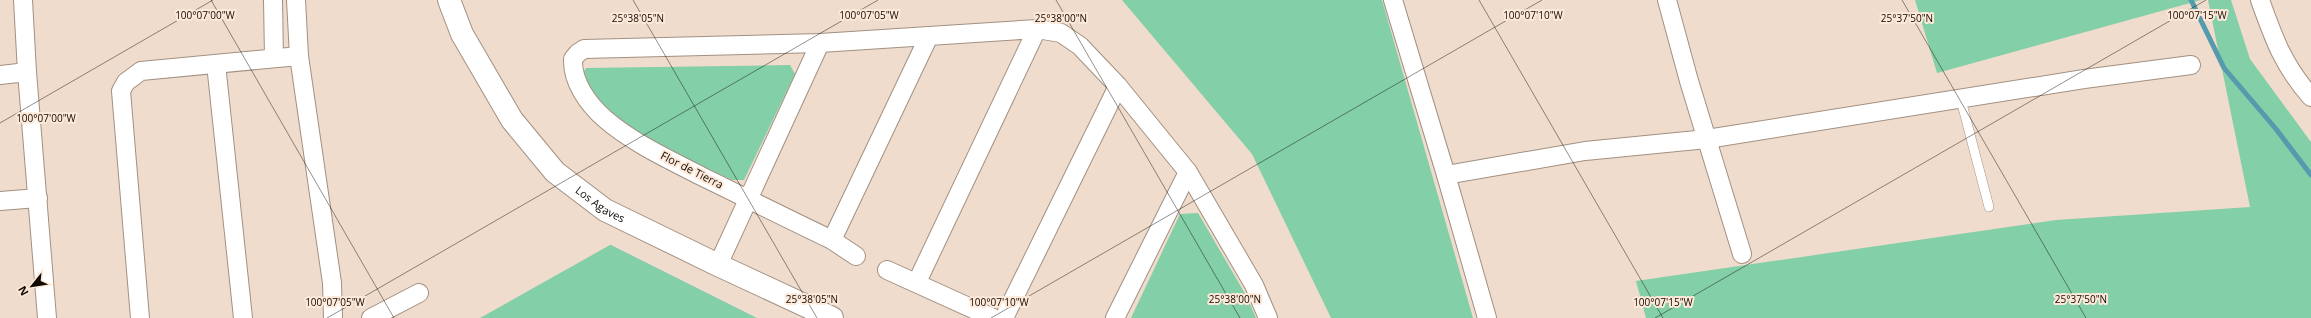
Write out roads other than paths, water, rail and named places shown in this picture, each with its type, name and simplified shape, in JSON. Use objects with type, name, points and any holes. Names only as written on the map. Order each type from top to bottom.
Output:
[{"type":"street","points":[[23,0],[27,72],[47,318]]},
{"type":"street","points":[[273,0],[274,58]]},
{"type":"street","points":[[296,0],[299,56],[332,283],[333,318]]},
{"type":"street","name":"Los Agaves","points":[[449,0],[462,34],[512,120],[555,172],[605,210],[832,318]]},
{"type":"street","points":[[1393,0],[1446,175],[1487,318]]},
{"type":"street","points":[[1667,0],[1742,254]]},
{"type":"street","points":[[2260,0],[2274,40],[2288,68],[2311,97]]},
{"type":"street","points":[[718,265],[820,43],[1037,29],[1061,33],[1080,46],[1118,86],[1188,172],[1254,285],[1268,318]]},
{"type":"street","points":[[917,282],[1037,29]]},
{"type":"street","points":[[832,240],[929,36]]},
{"type":"street","name":"Flor de Tierra","points":[[820,43],[584,49],[573,59],[576,79],[585,95],[604,118],[626,135],[749,200],[832,240],[856,256]]},
{"type":"street","points":[[140,318],[121,91],[126,82],[141,71],[299,56]]},
{"type":"street","points":[[216,64],[243,318]]},
{"type":"street","points":[[1446,175],[1585,151],[1707,139],[1961,100],[2084,79],[2191,65]]},
{"type":"street","points":[[0,75],[27,72]]},
{"type":"street","points":[[1004,318],[1118,86]]},
{"type":"street","points":[[1115,318],[1188,172]]},
{"type":"street","points":[[0,201],[38,198]]},
{"type":"street","points":[[887,270],[917,282],[993,318]]},
{"type":"street","points":[[371,318],[419,293]]},
{"type":"lane","points":[[1961,100],[1990,207]]},
{"type":"waterway","points":[[2191,0],[2224,68],[2276,129],[2311,175]]}]
